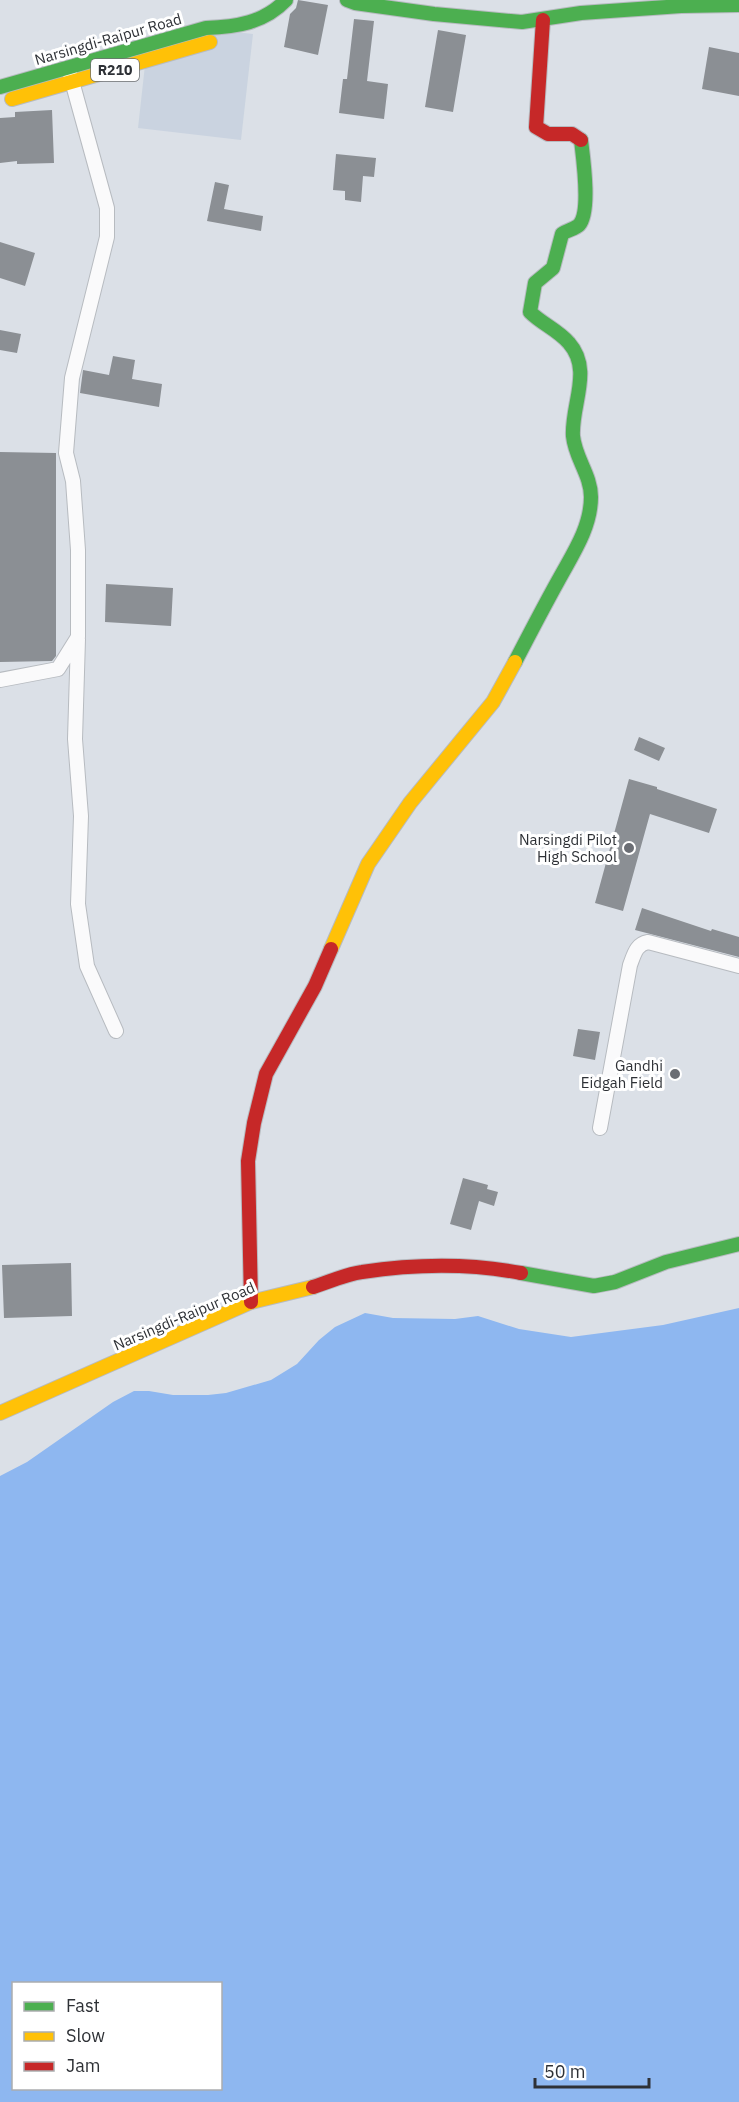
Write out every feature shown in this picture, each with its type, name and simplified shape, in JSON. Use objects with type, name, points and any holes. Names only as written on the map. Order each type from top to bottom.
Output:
[{"type":"street","name":"Narsingdi-Raipur Road","points":[[0,87],[206,28],[226,28],[258,20],[281,6],[286,0]]},
{"type":"street","points":[[347,0],[434,14],[522,22],[581,13],[739,4]]},
{"type":"street","points":[[251,1302],[248,1161],[266,1074],[315,986],[368,864],[410,803],[493,702],[584,532],[590,508],[589,480],[576,452],[573,436],[582,374],[579,360],[565,337],[534,318],[530,312],[535,283],[548,275],[555,266],[561,236],[579,224],[584,213],[580,140],[572,134],[550,135],[540,132],[536,127],[543,20]]},
{"type":"street","name":"Narsingdi-Raipur Road","points":[[0,102],[210,42],[226,28]]},
{"type":"street","points":[[67,67],[73,81],[107,208],[107,237],[72,378],[66,453],[74,481],[78,550],[75,740],[81,816],[78,904],[87,966],[116,1031]]},
{"type":"street","points":[[0,680],[58,669],[78,637]]},
{"type":"street","points":[[600,1128],[630,965],[640,945],[648,942],[739,966]]},
{"type":"street","name":"Narsingdi-Raipur Road","points":[[0,1413],[251,1302],[301,1292],[360,1272],[444,1265],[489,1267],[594,1286],[615,1282],[666,1262],[739,1244]]},
{"type":"shaded area","points":[[218,30],[253,34],[241,140],[138,128],[146,56]]},
{"type":"water","points":[[739,1308],[739,2102],[0,2102],[0,1476],[27,1462],[113,1402],[134,1391],[173,1395],[208,1395],[226,1393],[271,1380],[297,1364],[319,1340],[335,1327],[365,1313],[393,1318],[455,1319],[478,1316],[519,1329],[571,1337],[663,1325]]},
{"type":"building","points":[[298,0],[328,5],[318,55],[284,47],[290,14],[296,8]]},
{"type":"building","points":[[354,19],[374,21],[367,81],[388,84],[384,119],[339,113],[343,79],[347,79]]},
{"type":"building","points":[[438,30],[466,35],[453,112],[425,107]]},
{"type":"building","points":[[709,47],[739,53],[739,96],[702,89]]},
{"type":"building","points":[[52,110],[54,163],[17,164],[17,161],[0,163],[0,118],[15,117],[15,112]]},
{"type":"building","points":[[336,154],[376,158],[374,177],[363,176],[361,202],[345,200],[345,191],[333,190]]},
{"type":"building","points":[[215,182],[229,185],[224,209],[263,216],[261,231],[207,221]]},
{"type":"building","points":[[0,242],[35,253],[25,286],[0,278]]},
{"type":"building","points":[[0,330],[21,334],[17,353],[0,350]]},
{"type":"building","points":[[113,356],[135,360],[132,379],[162,384],[159,407],[80,393],[83,370],[109,375]]},
{"type":"building","points":[[0,452],[56,453],[56,656],[52,661],[0,662]]},
{"type":"building","points":[[106,584],[173,588],[171,626],[105,622]]},
{"type":"building","points":[[639,737],[665,748],[659,761],[634,750]]},
{"type":"building","points":[[629,779],[717,809],[709,833],[650,814],[623,911],[595,903]]},
{"type":"building","points":[[642,908],[711,931],[712,929],[739,937],[739,957],[635,930]]},
{"type":"building","points":[[578,1029],[600,1032],[595,1060],[573,1056]]},
{"type":"building","points":[[463,1178],[488,1185],[487,1189],[498,1192],[494,1206],[479,1201],[471,1230],[450,1224]]},
{"type":"building","points":[[71,1263],[72,1316],[4,1318],[2,1265]]},
{"type":"traffic: fast","points":[[0,87],[206,28],[259,19],[286,0]]},
{"type":"traffic: fast","points":[[347,0],[434,14],[522,22],[581,13],[681,6],[739,5]]},
{"type":"traffic: fast","points":[[515,662],[580,541],[590,508],[590,489],[573,436],[580,376],[576,353],[560,334],[530,312],[535,283],[553,268],[562,234],[579,225],[583,218],[585,184],[581,140]]},
{"type":"traffic: fast","points":[[521,1273],[594,1286],[615,1282],[666,1262],[739,1244]]},
{"type":"traffic: slow","points":[[12,99],[210,42]]},
{"type":"traffic: slow","points":[[331,949],[368,864],[410,803],[493,702],[515,662]]},
{"type":"traffic: slow","points":[[0,1413],[251,1302],[313,1287]]},
{"type":"traffic: jam","points":[[543,20],[536,127],[548,134],[572,134],[581,140]]},
{"type":"traffic: jam","points":[[251,1302],[248,1161],[254,1123],[266,1074],[315,986],[331,949]]},
{"type":"traffic: jam","points":[[313,1287],[356,1273],[402,1267],[461,1266],[521,1273]]},
{"type":"place","name":"Narsingdi Pilot High School","points":[[629,848]]},
{"type":"place","name":"Gandhi Eidgah Field","points":[[675,1074]]}]
